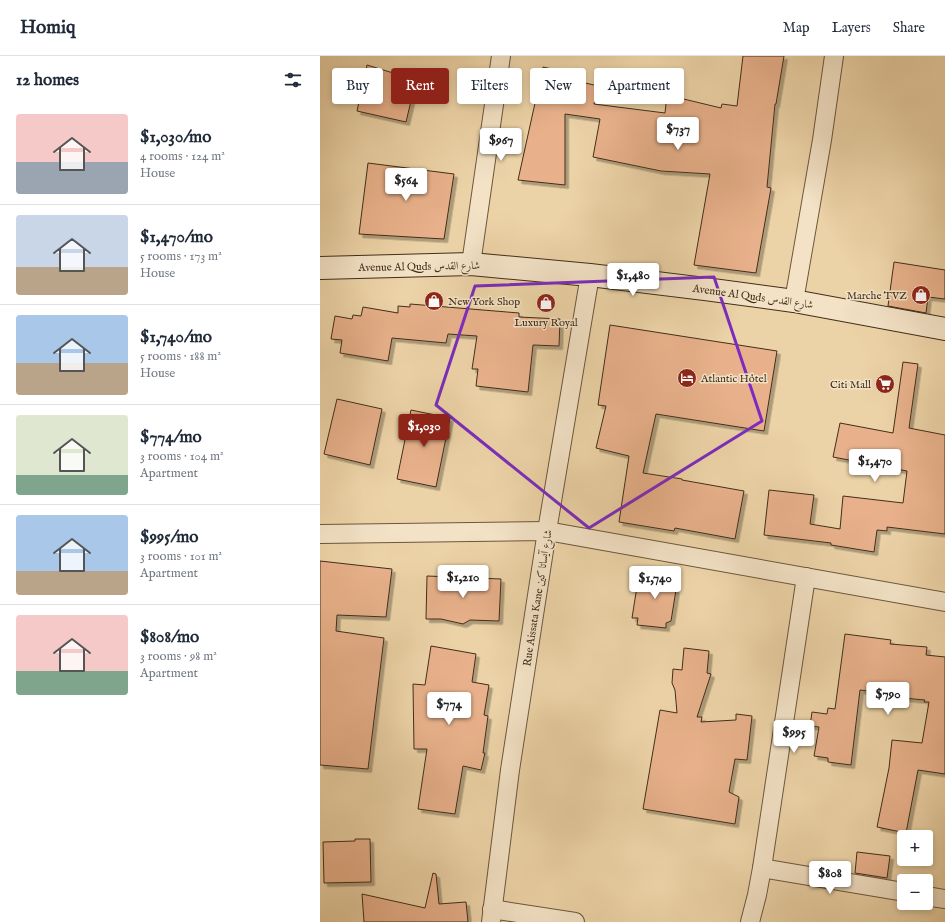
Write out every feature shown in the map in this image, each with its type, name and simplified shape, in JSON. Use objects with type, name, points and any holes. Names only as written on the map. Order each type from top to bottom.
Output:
[{"type":"street","points":[[471,264],[501,56]]},
{"type":"street","points":[[794,301],[822,140],[834,56]]},
{"type":"street","name":"Avenue Al Quds شارع القدس","points":[[320,268],[471,264],[590,275],[794,301],[945,329]]},
{"type":"street","name":"Rue Aissata Kane شارع آيساتا كين","points":[[492,915],[510,770],[547,532],[590,275]]},
{"type":"street","points":[[320,534],[547,532],[945,602]]},
{"type":"street","points":[[750,922],[762,868],[806,577]]},
{"type":"street","points":[[762,868],[897,891]]},
{"type":"street","points":[[933,897],[945,899]]},
{"type":"street","points":[[492,915],[575,922]]},
{"type":"highlighted area","points":[[714,277],[762,421],[589,528],[436,405],[475,286]]},
{"type":"building","points":[[743,56],[784,56],[775,104],[767,187],[771,188],[756,273],[694,265],[710,174],[661,171],[593,157],[600,119],[565,114],[565,185],[518,180],[535,104],[586,104],[586,83],[594,85],[594,104],[665,113],[666,104],[684,104],[684,99],[721,108],[722,104],[737,106]]},
{"type":"building","points":[[367,65],[377,68],[366,68]]},
{"type":"building","points":[[383,70],[391,72],[391,104],[410,104],[406,122],[357,111],[359,104],[383,104]]},
{"type":"building","points":[[368,163],[454,174],[444,239],[359,234]]},
{"type":"building","points":[[894,262],[945,270],[945,299],[928,297],[926,313],[888,306]]},
{"type":"building","points":[[410,304],[519,313],[519,317],[560,319],[559,346],[533,345],[528,392],[476,386],[478,369],[472,369],[477,336],[448,334],[446,343],[392,338],[388,361],[340,353],[342,340],[331,339],[335,316],[352,319],[353,315],[361,316],[363,307],[398,313],[398,306],[410,307]]},
{"type":"building","name":"Atlantic Hôtel","points":[[610,325],[777,351],[764,431],[656,414],[643,473],[744,491],[735,539],[675,528],[674,531],[619,522],[629,456],[596,448],[606,406],[598,405]]},
{"type":"building","points":[[903,362],[918,364],[909,428],[945,435],[945,534],[887,527],[887,531],[877,530],[874,552],[831,545],[831,543],[764,535],[769,490],[814,495],[810,524],[840,529],[843,496],[903,503],[907,471],[833,457],[840,423],[893,433]]},
{"type":"building","points":[[337,399],[382,409],[370,465],[324,454]]},
{"type":"building","points":[[411,410],[450,418],[436,487],[397,479]]},
{"type":"building","points":[[320,561],[392,569],[386,617],[337,615],[336,631],[384,638],[368,769],[320,765]]},
{"type":"building","points":[[646,571],[675,576],[674,585],[676,590],[671,621],[666,623],[666,628],[637,625],[638,618],[632,618],[638,580],[644,581]]},
{"type":"building","points":[[427,576],[501,579],[499,621],[470,620],[463,624],[441,619],[426,619]]},
{"type":"building","points":[[845,634],[891,640],[890,644],[927,647],[926,655],[945,657],[945,774],[918,770],[907,830],[897,831],[877,827],[889,768],[892,740],[922,743],[929,702],[924,702],[925,700],[892,697],[892,694],[860,690],[851,765],[828,762],[828,758],[814,756],[819,727],[810,726],[812,712],[827,714],[828,708],[835,709]]},
{"type":"building","points":[[431,646],[476,654],[472,682],[489,685],[484,715],[488,716],[483,753],[485,753],[481,770],[463,766],[455,814],[418,809],[427,749],[414,749],[413,684],[425,685]]},
{"type":"building","points":[[684,648],[709,651],[707,673],[711,674],[697,717],[702,717],[701,722],[736,720],[736,714],[752,716],[747,760],[735,759],[729,792],[739,797],[735,824],[643,809],[660,710],[677,713],[675,690],[672,683],[673,669],[682,670]]},
{"type":"building","points":[[355,839],[370,839],[371,882],[324,883],[323,842],[355,841]]},
{"type":"building","points":[[857,852],[890,856],[887,878],[855,873]]},
{"type":"building","points":[[433,873],[436,874],[439,904],[466,902],[468,922],[364,922],[362,894],[425,908]]},
{"type":"place","name":"Marche TVZ","points":[[921,295]]},
{"type":"place","name":"New York Shop","points":[[434,301]]},
{"type":"place","name":"Luxury Royal","points":[[546,303]]},
{"type":"place","name":"Atlantic Hôtel","points":[[687,378]]},
{"type":"place","name":"Citi Mall","points":[[885,384]]}]
